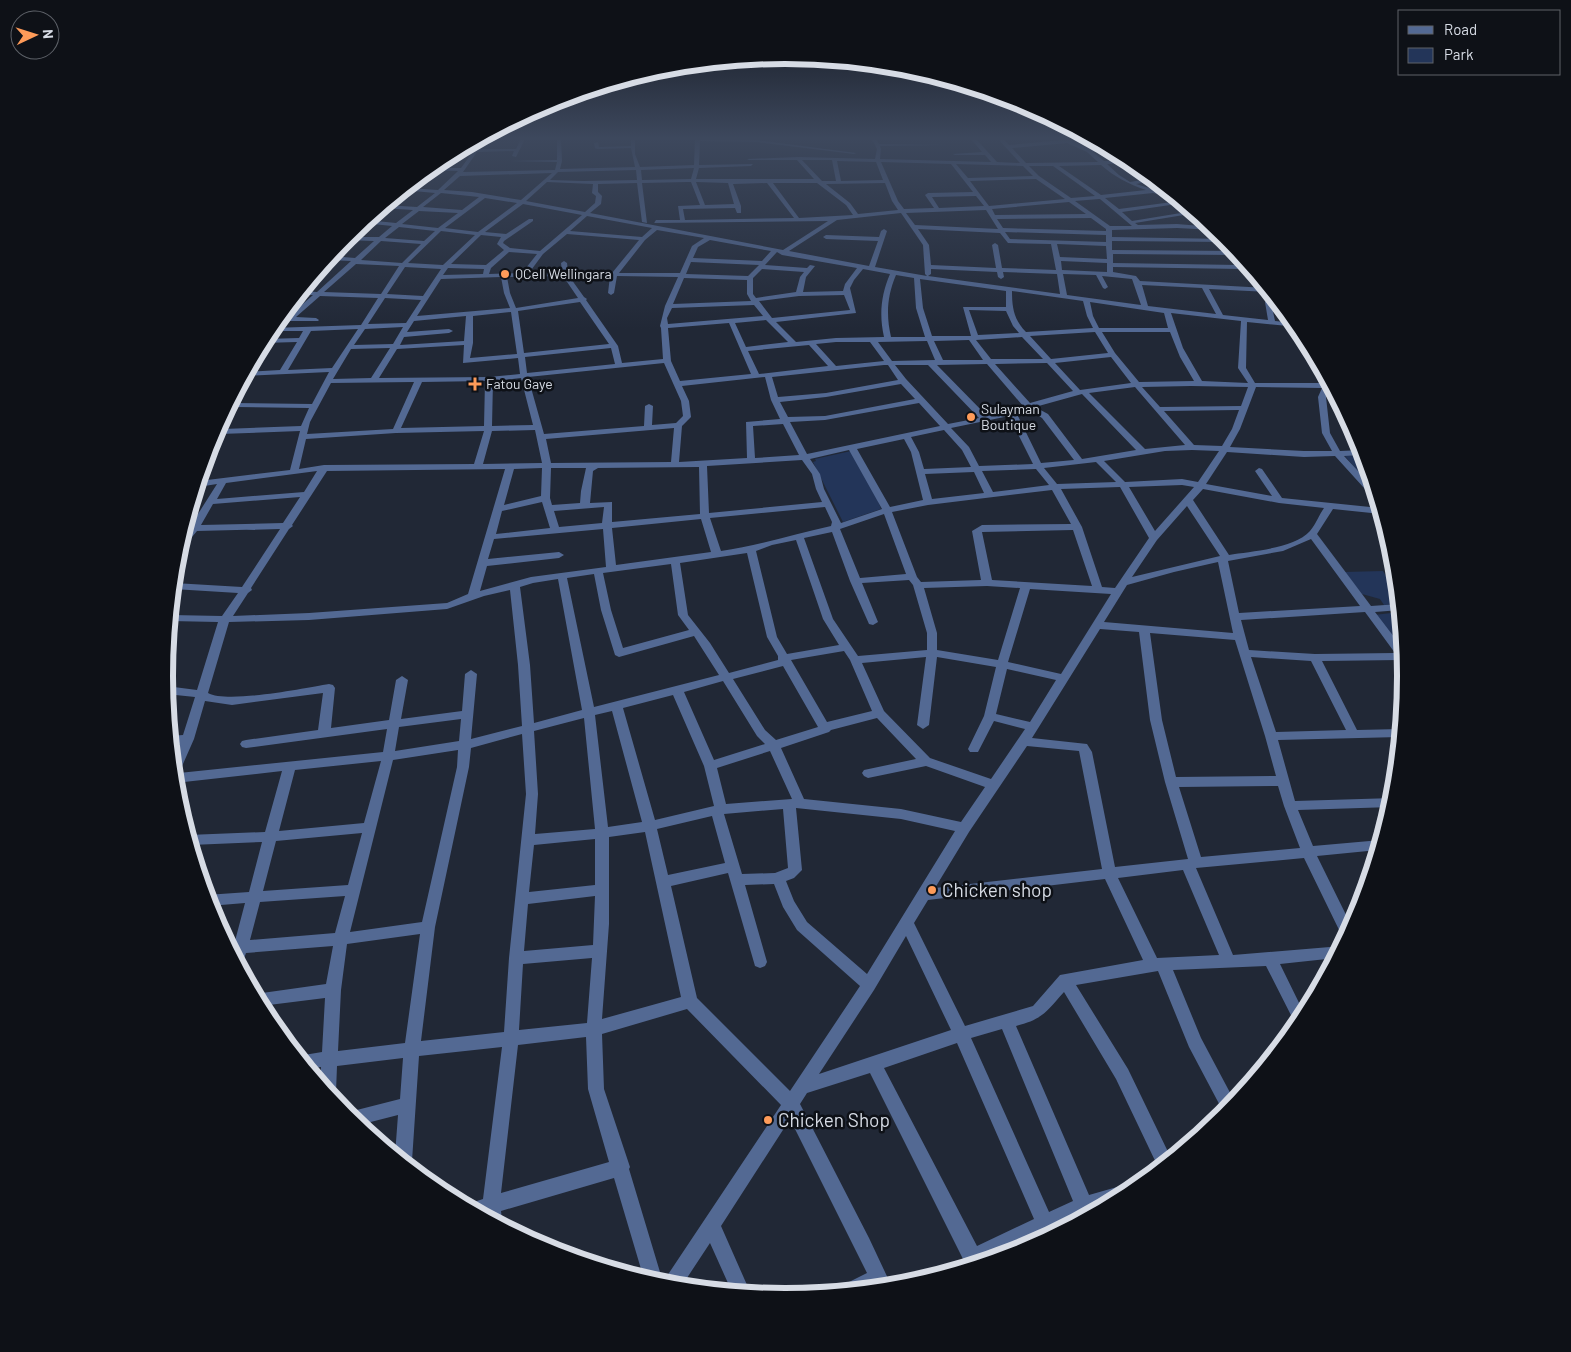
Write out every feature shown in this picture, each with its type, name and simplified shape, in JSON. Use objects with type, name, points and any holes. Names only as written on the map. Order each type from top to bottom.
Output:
[{"type":"street","points":[[290,319],[380,239],[426,202]]},
{"type":"street","points":[[294,472],[304,428],[334,370],[362,326],[384,297],[404,264],[424,243],[461,211],[475,202]]},
{"type":"street","points":[[373,381],[446,266],[480,233],[522,202]]},
{"type":"street","points":[[523,202],[894,273],[1166,311],[1286,324]]},
{"type":"street","points":[[525,274],[542,253],[588,214],[598,202]]},
{"type":"street","points":[[642,202],[645,222]]},
{"type":"street","points":[[701,202],[703,207]]},
{"type":"street","points":[[737,202],[743,222]]},
{"type":"street","points":[[784,202],[798,220]]},
{"type":"street","points":[[845,202],[857,216]]},
{"type":"street","points":[[896,202],[926,244],[928,278]]},
{"type":"street","points":[[933,202],[937,209]]},
{"type":"street","points":[[983,202],[1008,241],[1054,242],[1110,236],[1138,228],[1178,226],[1202,228]]},
{"type":"street","points":[[629,221],[743,222],[798,220],[902,211],[988,208],[1046,202]]},
{"type":"street","points":[[1070,202],[1093,216],[1110,236],[1110,274]]},
{"type":"street","points":[[1107,202],[1138,228]]},
{"type":"street","points":[[1110,214],[1174,203]]},
{"type":"street","points":[[683,222],[680,207],[738,206]]},
{"type":"street","points":[[392,208],[461,211]]},
{"type":"street","points":[[1131,222],[1186,213]]},
{"type":"street","points":[[994,218],[1101,215]]},
{"type":"street","points":[[793,343],[769,319],[750,294],[750,278],[760,265],[836,218]]},
{"type":"street","points":[[531,220],[505,236],[500,244],[508,250],[542,253]]},
{"type":"street","points":[[375,223],[505,236]]},
{"type":"street","points":[[610,293],[614,274],[643,239],[657,227]]},
{"type":"street","points":[[915,227],[1215,240]]},
{"type":"street","points":[[870,269],[884,231]]},
{"type":"street","points":[[566,232],[643,239]]},
{"type":"street","points":[[826,237],[881,239]]},
{"type":"street","points":[[358,238],[424,243]]},
{"type":"street","points":[[541,437],[678,425],[687,417],[684,400],[667,362],[663,326],[668,306],[695,246],[708,238]]},
{"type":"street","points":[[1054,242],[1059,259],[1064,297]]},
{"type":"street","points":[[995,245],[1009,309],[1016,326],[1142,452]]},
{"type":"street","points":[[485,277],[488,267],[508,250]]},
{"type":"street","points":[[1111,252],[1228,254]]},
{"type":"street","points":[[338,259],[404,264],[488,267]]},
{"type":"street","points":[[1059,259],[1110,263],[1241,267]]},
{"type":"street","points":[[688,260],[808,270]]},
{"type":"street","points":[[799,294],[803,277],[819,260]]},
{"type":"street","points":[[564,263],[565,274],[584,299],[614,346],[619,366]]},
{"type":"street","points":[[663,326],[732,323],[854,312],[845,293],[846,284],[861,267]]},
{"type":"street","points":[[928,267],[1129,275],[1138,283],[1145,308]]},
{"type":"street","points":[[888,339],[883,319],[884,303],[894,273]]},
{"type":"street","points":[[439,277],[485,277],[525,274],[614,274],[750,278]]},
{"type":"street","points":[[1098,274],[1105,287]]},
{"type":"street","points":[[504,276],[507,293],[514,310],[524,376],[547,465],[545,498],[556,529]]},
{"type":"street","points":[[917,276],[915,288],[928,339],[940,362]]},
{"type":"street","points":[[1138,283],[1260,290]]},
{"type":"street","points":[[1204,286],[1221,317]]},
{"type":"street","points":[[668,306],[755,301],[799,294],[845,293]]},
{"type":"street","points":[[307,294],[426,298]]},
{"type":"street","points":[[281,330],[409,322],[514,310],[584,299]]},
{"type":"street","points":[[1086,300],[1096,330],[1114,355],[1192,447]]},
{"type":"street","points":[[1268,302],[1272,322]]},
{"type":"street","points":[[1009,309],[965,308],[973,337],[988,362],[1028,406],[1045,416],[1080,462]]},
{"type":"street","points":[[1166,311],[1171,330],[1186,363],[1199,383]]},
{"type":"street","points":[[470,315],[466,361],[614,346]]},
{"type":"street","points":[[290,319],[316,320]]},
{"type":"street","points":[[1244,320],[1242,368],[1253,385]]},
{"type":"street","points":[[732,323],[756,376]]},
{"type":"street","points":[[282,373],[308,329]]},
{"type":"street","points":[[744,349],[793,343],[872,339],[928,339],[1096,330],[1171,330]]},
{"type":"street","points":[[402,335],[449,331]]},
{"type":"street","points":[[872,339],[887,363],[966,449],[990,495]]},
{"type":"street","points":[[274,340],[302,340]]},
{"type":"street","points":[[810,342],[834,368]]},
{"type":"street","points":[[349,347],[395,347],[469,343]]},
{"type":"street","points":[[678,384],[887,363],[1049,360],[1114,355]]},
{"type":"street","points":[[328,382],[490,379],[667,362]]},
{"type":"street","points":[[930,362],[984,418]]},
{"type":"street","points":[[253,374],[334,370]]},
{"type":"street","points":[[768,375],[775,400],[799,449],[816,474],[827,504],[837,522],[835,528],[873,622]]},
{"type":"street","points":[[478,466],[488,430],[490,379]]},
{"type":"street","points":[[396,430],[419,380]]},
{"type":"street","points":[[775,400],[826,395],[903,381]]},
{"type":"street","points":[[205,483],[324,468],[703,464],[806,457],[907,437],[946,426],[1012,413],[1028,406],[1082,392],[1137,383],[1324,384]]},
{"type":"street","points":[[676,1278],[869,985],[964,828],[1024,741],[1121,587],[1154,538],[1200,486],[1224,450],[1236,429],[1253,385]]},
{"type":"street","points":[[1326,389],[1322,397],[1326,434],[1338,453],[1367,486]]},
{"type":"street","points":[[751,460],[749,424],[825,418],[920,400]]},
{"type":"street","points":[[236,405],[316,406]]},
{"type":"street","points":[[648,428],[649,406]]},
{"type":"street","points":[[1160,410],[1243,408]]},
{"type":"street","points":[[1012,413],[1038,466],[1055,487],[1077,527],[1098,589]]},
{"type":"street","points":[[674,464],[678,425]]},
{"type":"street","points":[[301,437],[396,430],[488,430],[538,427]]},
{"type":"street","points":[[224,432],[304,428]]},
{"type":"street","points":[[907,437],[915,452],[928,502]]},
{"type":"street","points":[[920,472],[1038,466],[1192,447],[1224,450],[1355,453]]},
{"type":"street","points":[[852,448],[887,510],[915,581],[932,633],[932,653],[923,725]]},
{"type":"street","points":[[1098,459],[1122,484],[1154,538]]},
{"type":"street","points":[[585,504],[585,491],[589,470],[598,464]]},
{"type":"street","points":[[703,464],[705,517],[716,555]]},
{"type":"street","points":[[473,596],[510,466]]},
{"type":"street","points":[[179,760],[188,738],[226,620],[324,468]]},
{"type":"street","points":[[1259,471],[1279,500]]},
{"type":"street","points":[[193,524],[210,502],[223,481]]},
{"type":"street","points":[[176,618],[226,620],[349,615],[448,606],[473,596],[515,587],[531,580],[751,550],[835,528],[887,510],[928,502],[1055,487],[1182,482],[1279,500],[1328,507],[1375,511]]},
{"type":"street","points":[[210,502],[308,494]]},
{"type":"street","points":[[498,508],[545,498]]},
{"type":"street","points":[[1188,500],[1224,558],[1239,637],[1271,736],[1290,806],[1308,851],[1344,926]]},
{"type":"street","points":[[550,508],[585,504],[609,504],[608,525],[611,569]]},
{"type":"street","points":[[490,537],[556,529],[705,517],[827,504]]},
{"type":"street","points":[[855,581],[987,583],[1098,589],[1121,587],[1160,571],[1224,558],[1256,554],[1305,539],[1312,534],[1328,507]]},
{"type":"street","points":[[192,527],[288,526]]},
{"type":"street","points":[[987,583],[977,531],[982,528],[1077,527]]},
{"type":"street","points":[[1312,534],[1397,648]]},
{"type":"street","points":[[799,536],[828,619],[855,660],[879,714],[926,761],[993,785]]},
{"type":"street","points":[[751,550],[772,638],[783,660],[825,727]]},
{"type":"street","points":[[483,563],[559,556]]},
{"type":"street","points":[[663,882],[735,874],[778,878],[789,875],[795,870],[795,803],[774,746],[761,734],[727,676],[683,615],[675,560]]},
{"type":"street","points":[[598,571],[606,610],[619,653],[696,632]]},
{"type":"street","points":[[562,576],[589,714],[602,834],[602,890],[594,1029],[596,1089],[651,1273]]},
{"type":"street","points":[[180,586],[247,590]]},
{"type":"street","points":[[974,749],[990,716],[1002,664],[1025,586]]},
{"type":"street","points":[[515,587],[529,730],[532,794],[516,958],[511,1039],[492,1212],[620,1167]]},
{"type":"street","points":[[1234,617],[1368,611],[1394,608]]},
{"type":"street","points":[[1097,625],[1239,637]]},
{"type":"street","points":[[1144,630],[1156,720],[1171,782],[1192,864],[1228,960]]},
{"type":"street","points":[[182,777],[388,756],[464,745],[617,707],[783,660],[846,647]]},
{"type":"street","points":[[855,660],[932,653],[1002,664],[1064,678]]},
{"type":"street","points":[[1244,653],[1315,658],[1397,658]]},
{"type":"street","points":[[1315,658],[1353,733]]},
{"type":"street","points":[[404,1154],[412,1048],[428,927],[463,767],[471,674]]},
{"type":"street","points":[[328,1083],[333,990],[341,939],[388,756],[402,680]]},
{"type":"street","points":[[174,691],[201,694],[210,699],[232,701],[329,688],[324,733]]},
{"type":"street","points":[[677,690],[710,766],[735,874],[760,962]]},
{"type":"street","points":[[617,707],[650,826],[690,1002],[791,1104],[880,1280]]},
{"type":"street","points":[[246,744],[467,714]]},
{"type":"street","points":[[825,727],[879,714]]},
{"type":"street","points":[[990,716],[1033,727]]},
{"type":"street","points":[[710,766],[824,732],[825,727]]},
{"type":"street","points":[[1271,736],[1395,733]]},
{"type":"street","points":[[177,739],[188,738]]},
{"type":"street","points":[[1024,741],[1083,747],[1086,752],[1110,874],[1158,964],[1226,1101]]},
{"type":"street","points":[[868,773],[926,761]]},
{"type":"street","points":[[237,949],[290,765]]},
{"type":"street","points":[[1171,782],[1282,781]]},
{"type":"street","points":[[1290,806],[1384,802]]},
{"type":"street","points":[[528,840],[602,834],[650,826],[719,810],[795,803],[901,814],[964,828]]},
{"type":"street","points":[[196,840],[269,837],[370,827]]},
{"type":"street","points":[[925,895],[1308,851],[1373,846]]},
{"type":"street","points":[[778,878],[788,903],[802,926],[869,985]]},
{"type":"street","points":[[216,900],[353,890]]},
{"type":"street","points":[[522,899],[602,890]]},
{"type":"street","points":[[907,923],[961,1034],[1044,1223]]},
{"type":"street","points":[[239,952],[428,927]]},
{"type":"street","points":[[516,958],[599,951]]},
{"type":"street","points":[[803,1087],[874,1065],[961,1034],[1038,1011],[1066,980],[1158,964],[1270,958],[1332,952]]},
{"type":"street","points":[[1270,958],[1297,1013]]},
{"type":"street","points":[[1066,980],[1122,1074],[1162,1158]]},
{"type":"street","points":[[266,999],[333,990]]},
{"type":"street","points":[[309,1061],[328,1057],[594,1029],[690,1002]]},
{"type":"street","points":[[1006,1020],[1084,1205]]},
{"type":"street","points":[[874,1065],[974,1258]]},
{"type":"street","points":[[361,1117],[408,1105]]},
{"type":"street","points":[[988,1254],[1044,1223],[1084,1205],[1101,1200]]},
{"type":"street","points":[[711,1224],[739,1286]]},
{"type":"green space","points":[[851,451],[874,489],[881,509],[843,522],[813,462],[816,461],[815,459]]},
{"type":"green space","points":[[1345,456],[1356,456],[1364,476]]},
{"type":"green space","points":[[1383,571],[1391,582],[1394,604],[1384,605],[1380,599],[1362,594],[1344,572]]},
{"type":"green space","points":[[1394,613],[1396,643],[1374,615]]},
{"type":"place","name":"QCell Wellingara","points":[[505,274]]},
{"type":"place","name":"Fatou Gaye","points":[[475,384]]},
{"type":"place","name":"Sulayman Boutique","points":[[971,417]]},
{"type":"place","name":"Chicken shop","points":[[932,890]]},
{"type":"place","name":"Chicken Shop","points":[[768,1120]]}]
